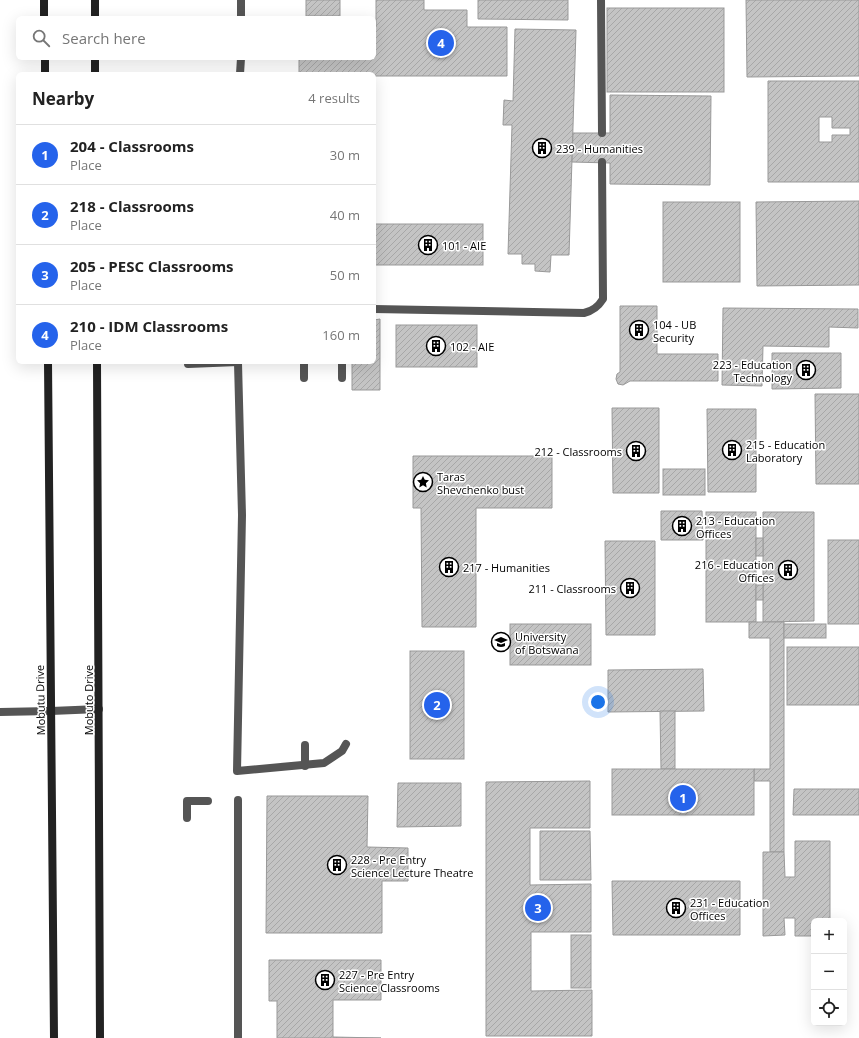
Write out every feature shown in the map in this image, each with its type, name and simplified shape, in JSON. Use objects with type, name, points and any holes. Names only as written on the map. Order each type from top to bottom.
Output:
[{"type":"main road","points":[[44,0],[44,16]]},
{"type":"main road","points":[[95,0],[95,16]]},
{"type":"main road","points":[[45,60],[45,72]]},
{"type":"main road","points":[[95,60],[95,72]]},
{"type":"main road","name":"Mobutu Drive","points":[[48,364],[54,1038]]},
{"type":"main road","name":"Mobuto Drive","points":[[97,364],[100,1038]]},
{"type":"street","points":[[241,0],[241,16]]},
{"type":"street","points":[[601,0],[602,133]]},
{"type":"street","points":[[240,72],[241,60]]},
{"type":"street","points":[[376,309],[584,312],[596,308],[603,299],[602,162]]},
{"type":"street","points":[[238,364],[242,515],[237,771],[305,766],[324,763],[342,751],[346,744]]},
{"type":"street","points":[[304,364],[304,378]]},
{"type":"street","points":[[342,364],[342,378]]},
{"type":"street","points":[[0,712],[99,709]]},
{"type":"street","points":[[305,745],[305,766]]},
{"type":"street","points":[[238,800],[238,1038]]},
{"type":"street","points":[[187,818],[187,801],[208,801]]},
{"type":"building","points":[[306,0],[340,0],[340,16],[306,16]]},
{"type":"building","points":[[376,0],[424,0],[424,10],[467,10],[467,27],[507,27],[507,76],[376,76],[376,72],[299,72],[299,60],[376,60]]},
{"type":"building","points":[[478,0],[568,0],[568,20],[478,19]]},
{"type":"building","points":[[746,0],[859,0],[859,76],[747,77]]},
{"type":"building","points":[[607,8],[724,8],[724,92],[607,92]]},
{"type":"building","name":"239 - Humanities","points":[[515,29],[576,30],[569,255],[551,255],[550,272],[535,271],[535,264],[522,264],[522,254],[508,254],[512,125],[503,125],[504,100],[513,101]]},
{"type":"building","points":[[768,81],[859,81],[859,182],[768,182]],"holes":[[[819,117],[832,117],[832,128],[850,128],[850,135],[832,135],[832,142],[819,142]]]},
{"type":"building","points":[[610,95],[711,96],[710,185],[610,184],[610,163],[572,162],[573,133],[610,133]]},
{"type":"building","points":[[859,201],[859,285],[757,286],[756,202]]},
{"type":"building","points":[[663,202],[740,202],[740,282],[663,282]]},
{"type":"building","name":"101 - AIE","points":[[376,224],[483,224],[483,265],[376,265]]},
{"type":"building","name":"104 - UB Security","points":[[620,306],[657,306],[657,354],[718,354],[718,381],[630,381],[623,385],[618,384],[616,379],[617,374],[620,372]]},
{"type":"building","points":[[723,308],[858,309],[858,328],[829,327],[829,347],[763,346],[762,386],[722,385]]},
{"type":"building","points":[[380,319],[380,390],[352,390],[352,364],[376,364],[376,320]]},
{"type":"building","name":"102 - AIE","points":[[396,325],[477,325],[477,367],[396,367]]},
{"type":"building","name":"223 - Education Technology","points":[[772,353],[841,353],[841,388],[772,389]]},
{"type":"building","points":[[815,394],[859,394],[859,484],[816,484]]},
{"type":"building","name":"212 - Classrooms","points":[[612,408],[659,408],[659,493],[613,493]]},
{"type":"building","name":"215 - Education Laboratory","points":[[707,409],[756,409],[756,492],[708,492]]},
{"type":"building","name":"217 - Humanities","points":[[413,456],[552,456],[552,508],[476,508],[476,627],[422,627],[421,508],[413,508]]},
{"type":"building","name":"213 - Education Offices","points":[[663,469],[705,469],[705,495],[663,495]]},
{"type":"building","name":"213 - Education Offices","points":[[661,511],[702,511],[703,540],[661,540]]},
{"type":"building","points":[[706,512],[756,512],[756,622],[706,622]]},
{"type":"building","name":"216 - Education Offices","points":[[763,512],[814,512],[814,621],[763,622]]},
{"type":"building","points":[[756,538],[763,538],[763,556],[756,556]]},
{"type":"building","points":[[828,540],[859,540],[859,624],[828,624]]},
{"type":"building","name":"211 - Classrooms","points":[[605,541],[655,541],[655,635],[606,635]]},
{"type":"building","points":[[756,585],[763,585],[763,600],[756,600]]},
{"type":"building","points":[[749,622],[784,622],[784,852],[770,852],[770,781],[754,781],[754,769],[770,769],[770,638],[749,638]]},
{"type":"building","points":[[510,624],[591,624],[591,665],[510,665]]},
{"type":"building","points":[[784,624],[826,624],[826,638],[784,638]]},
{"type":"building","points":[[787,647],[859,647],[859,705],[787,705]]},
{"type":"building","points":[[410,651],[464,651],[464,759],[410,759]]},
{"type":"building","points":[[703,669],[704,711],[608,712],[608,670]]},
{"type":"building","points":[[660,711],[675,711],[675,769],[661,769]]},
{"type":"building","points":[[612,769],[754,769],[754,815],[612,815]]},
{"type":"building","points":[[590,781],[590,828],[530,828],[530,885],[591,884],[591,932],[531,932],[531,991],[592,990],[592,1036],[486,1036],[486,782]]},
{"type":"building","points":[[398,783],[461,783],[461,826],[397,827]]},
{"type":"building","points":[[794,789],[859,789],[859,815],[793,815]]},
{"type":"building","name":"228 - Pre Entry Science Lecture Theatre","points":[[267,796],[368,796],[367,847],[408,848],[408,881],[382,881],[382,933],[266,933]]},
{"type":"building","points":[[540,831],[590,831],[591,880],[540,880]]},
{"type":"building","points":[[795,841],[830,841],[830,918],[811,918],[811,936],[795,936],[795,918],[784,918],[785,935],[763,936],[763,852],[784,852],[785,877],[795,877]]},
{"type":"building","name":"231 - Education Offices","points":[[612,881],[740,881],[740,935],[613,935]]},
{"type":"building","points":[[571,935],[591,935],[591,988],[571,988]]},
{"type":"building","name":"227 - Pre Entry Science Classrooms","points":[[269,960],[381,960],[381,1000],[333,1000],[333,1037],[381,1038],[277,1038],[277,1001],[269,1001]]},
{"type":"place","name":"210 - IDM Classrooms","points":[[441,43]]},
{"type":"place","name":"239 - Humanities","points":[[542,148]]},
{"type":"place","name":"101 - AIE","points":[[428,245]]},
{"type":"place","name":"104 - UB Security","points":[[639,330]]},
{"type":"place","name":"102 - AIE","points":[[436,346]]},
{"type":"place","name":"223 - Education Technology","points":[[806,370]]},
{"type":"place","name":"215 - Education Laboratory","points":[[732,450]]},
{"type":"place","name":"212 - Classrooms","points":[[636,451]]},
{"type":"place","name":"Taras Shevchenko bust","points":[[423,482]]},
{"type":"place","name":"213 - Education Offices","points":[[682,526]]},
{"type":"place","name":"217 - Humanities","points":[[449,567]]},
{"type":"place","name":"216 - Education Offices","points":[[788,570]]},
{"type":"place","name":"211 - Classrooms","points":[[630,588]]},
{"type":"place","name":"University of Botswana","points":[[501,642]]},
{"type":"place","name":"218 - Classrooms","points":[[437,705]]},
{"type":"place","name":"204 - Classrooms","points":[[683,798]]},
{"type":"place","name":"228 - Pre Entry Science Lecture Theatre","points":[[337,865]]},
{"type":"place","name":"205 - PESC Classrooms","points":[[538,908]]},
{"type":"place","name":"231 - Education Offices","points":[[676,908]]},
{"type":"place","name":"227 - Pre Entry Science Classrooms","points":[[325,980]]}]
